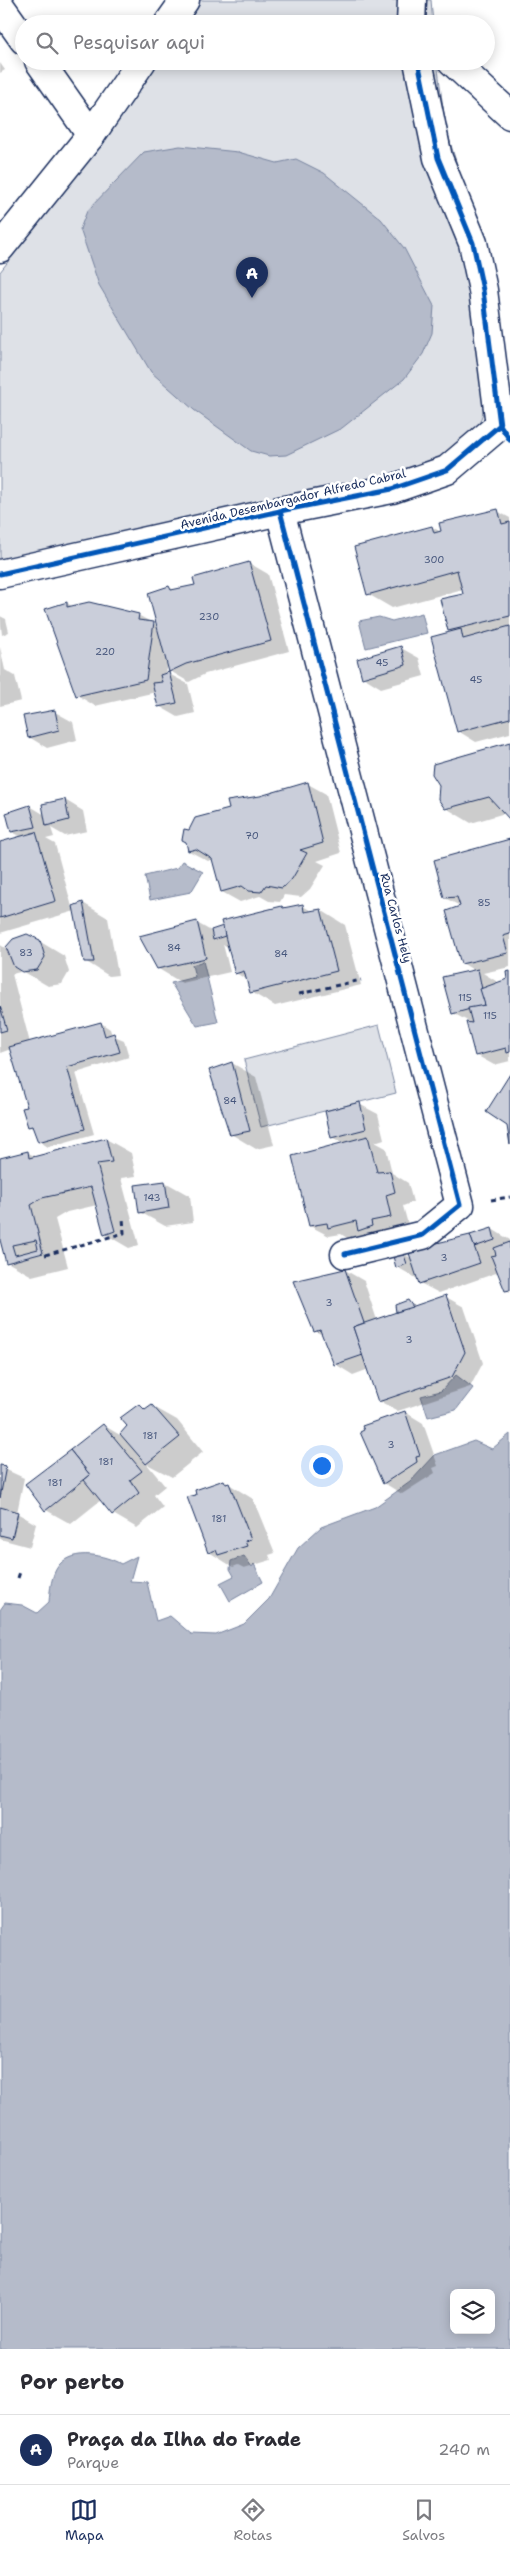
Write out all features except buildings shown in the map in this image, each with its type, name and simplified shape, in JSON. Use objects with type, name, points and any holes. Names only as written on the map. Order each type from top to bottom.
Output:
[{"type":"street","points":[[174,15],[185,0]]},
{"type":"street","points":[[0,6],[15,27]]},
{"type":"street","points":[[45,70],[91,135]]},
{"type":"street","points":[[0,248],[91,135],[136,70]]},
{"type":"street","name":"Avenida Desembargador Alfredo Cabral","points":[[0,574],[392,489],[447,470],[505,432],[483,290],[473,243],[438,158],[420,70]]},
{"type":"street","points":[[462,70],[510,115]]},
{"type":"street","name":"Rua Carlos Hely","points":[[280,512],[460,1205],[423,1235],[345,1254]]},
{"type":"path","points":[[299,994],[361,980]]},
{"type":"path","points":[[45,1255],[124,1233],[122,1217]]},
{"type":"path","points":[[18,1578],[20,1572]]},
{"type":"shaded area","points":[[197,0],[431,0],[432,15],[186,15]]},
{"type":"shaded area","points":[[148,70],[438,70],[448,132],[474,222],[488,294],[491,365],[487,398],[477,429],[455,450],[406,471],[0,561],[0,272],[55,201]]},
{"type":"shaded area","points":[[379,1025],[396,1093],[261,1127],[244,1060]]},
{"type":"water","points":[[180,146],[238,152],[277,163],[296,159],[324,173],[381,219],[404,248],[434,306],[432,333],[423,354],[404,379],[342,428],[286,455],[269,456],[251,451],[194,410],[151,372],[99,285],[80,229],[87,211],[144,152]]},
{"type":"water","points":[[422,613],[427,633],[366,648],[359,621],[379,617],[392,621]]},
{"type":"water","points":[[182,861],[203,872],[191,892],[150,900],[145,876],[177,868]]},
{"type":"water","points":[[203,961],[218,1022],[197,1026],[171,983],[195,977],[192,965]]},
{"type":"water","points":[[456,1375],[473,1388],[456,1410],[428,1417],[421,1396],[441,1391]]},
{"type":"water","points":[[510,1434],[510,2349],[0,2349],[0,1610],[5,1603],[22,1605],[37,1613],[49,1602],[51,1583],[56,1569],[65,1560],[73,1556],[98,1556],[121,1564],[137,1556],[130,1581],[147,1582],[156,1621],[170,1616],[191,1634],[216,1635],[244,1624],[269,1599],[298,1548],[321,1527],[375,1507],[410,1482],[435,1455],[474,1441],[492,1449]]},
{"type":"water","points":[[244,1556],[252,1567],[254,1564],[263,1582],[230,1601],[220,1583],[234,1576],[230,1569],[231,1561]]},
{"type":"cycle path","points":[[420,70],[438,158],[473,243],[483,290],[500,425],[510,440]]},
{"type":"cycle path","points":[[0,574],[280,511],[392,489],[447,470],[500,425]]},
{"type":"cycle path","points":[[280,511],[460,1205],[423,1235],[345,1254]]},
{"type":"place","name":"Praça da Ilha do Frade","points":[[252,298]]}]
